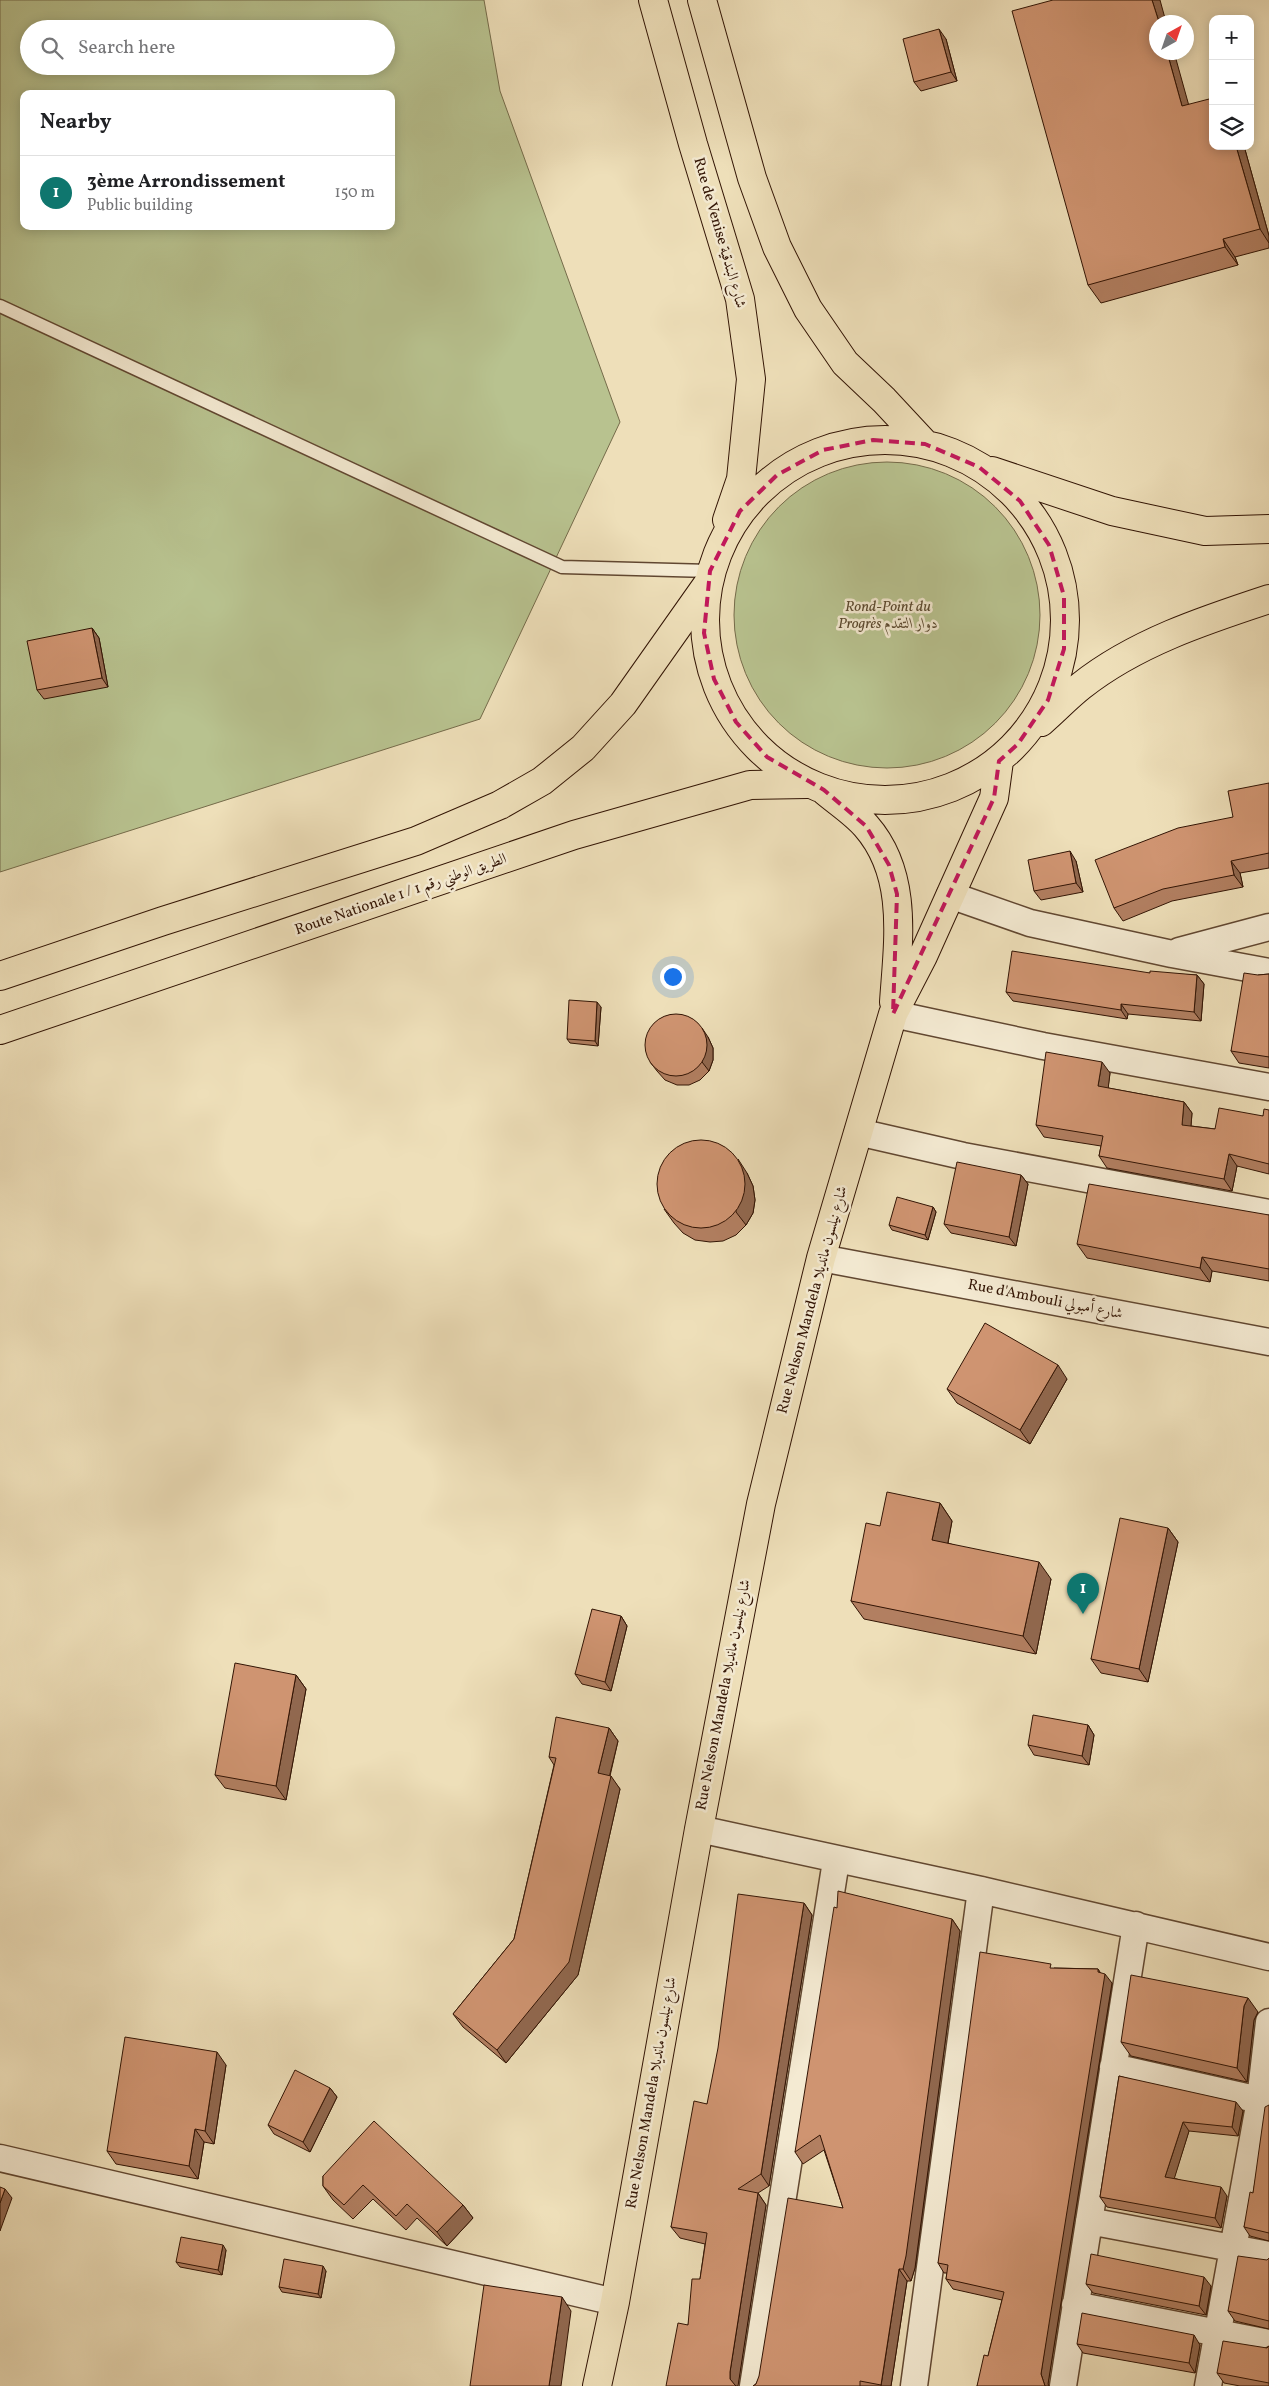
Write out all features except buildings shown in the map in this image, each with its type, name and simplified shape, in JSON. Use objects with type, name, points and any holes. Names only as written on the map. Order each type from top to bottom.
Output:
[{"type":"main road","name":"Rue de Venise شارع البندقية","points":[[653,0],[692,144],[740,299],[751,379],[741,479],[711,571]]},
{"type":"main road","points":[[702,0],[752,178],[777,247],[808,309],[845,363],[884,400],[925,444]]},
{"type":"main road","points":[[0,976],[162,921],[416,841],[500,805],[542,781],[583,748],[623,704],[711,571],[740,511],[776,475],[823,450],[873,440],[925,444],[979,467],[1112,511],[1205,531],[1269,529]]},
{"type":"main road","points":[[979,467],[1020,501],[1049,545],[1064,596],[1064,649],[1048,700],[1009,752]]},
{"type":"main road","points":[[711,571],[704,633],[714,679],[736,722],[768,757],[816,787],[885,801],[946,791],[1009,752],[1082,685],[1128,656],[1205,620],[1269,599]]},
{"type":"main road","name":"Rue Nelson Mandela شارع نيلسون مانديلا","points":[[597,2386],[615,2302],[699,1829],[761,1504],[821,1258],[893,1014],[994,798],[1009,752]]},
{"type":"main road","name":"Route Nationale 1 / الطريق الوطني رقم 1","points":[[0,1030],[574,835],[750,785],[816,787]]},
{"type":"main road","name":"Rue Nelson Mandela شارع نيلسون مانديلا","points":[[816,787],[866,826],[890,866],[897,894],[898,934],[893,1014]]},
{"type":"street","points":[[950,894],[1030,923],[1172,954],[1269,972]]},
{"type":"street","points":[[1172,954],[1269,927]]},
{"type":"street","points":[[893,1014],[1043,1046],[1269,1087]]},
{"type":"street","points":[[858,1132],[963,1156],[1269,1213]]},
{"type":"street","name":"Rue d'Ambouli شارع أمبولي","points":[[821,1258],[1269,1342]]},
{"type":"street","points":[[699,1829],[1136,1925],[1269,1958]]},
{"type":"street","points":[[754,2386],[836,1860]]},
{"type":"street","points":[[914,2386],[981,1890]]},
{"type":"street","points":[[1063,2386],[1136,1925]]},
{"type":"street","points":[[1208,2386],[1232,2248],[1265,2101],[1269,2022]]},
{"type":"street","points":[[1113,2067],[1265,2101]]},
{"type":"street","points":[[0,2158],[615,2302]]},
{"type":"street","points":[[1089,2221],[1269,2255]]},
{"type":"street","points":[[1075,2305],[1269,2343]]},
{"type":"lane","points":[[0,306],[562,567],[711,571]]},
{"type":"highlighted area","points":[[873,440],[925,444],[979,467],[1020,501],[1049,545],[1064,596],[1064,649],[1048,700],[1018,744],[999,761],[994,798],[893,1014],[897,894],[889,865],[866,826],[824,790],[767,757],[736,722],[714,679],[704,633],[710,571],[740,511],[777,475],[823,450]]},
{"type":"green space","points":[[0,0],[484,0],[500,91],[620,422],[480,719],[0,872]]},
{"type":"green space","name":"Rond-Point du Progrès دوار التقدم","points":[[887,462],[917,465],[946,474],[972,488],[995,507],[1014,530],[1028,556],[1037,585],[1040,615],[1037,645],[1028,674],[1014,700],[995,723],[972,742],[946,756],[917,765],[887,768],[857,765],[828,756],[802,742],[779,723],[760,700],[746,674],[737,645],[734,615],[737,585],[746,556],[760,530],[779,507],[802,488],[828,474],[857,465]]},
{"type":"place","name":"3ème Arrondissement","points":[[1083,1614]]}]
